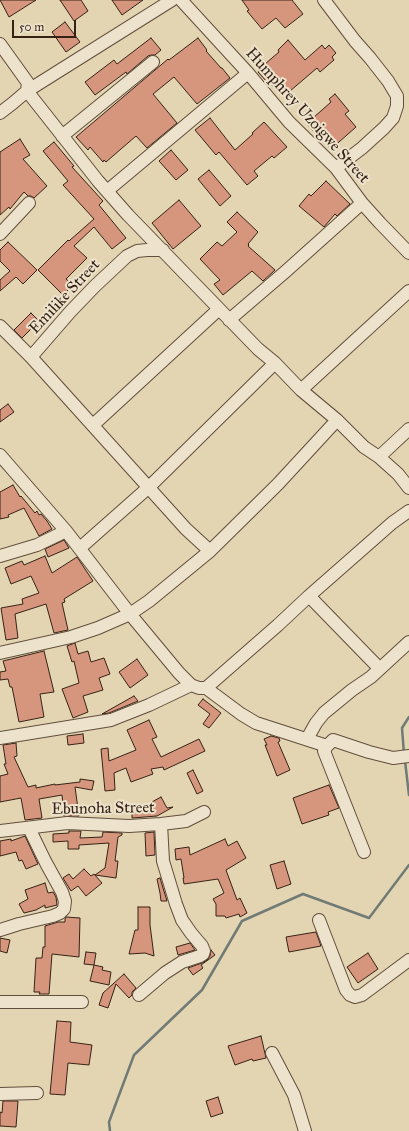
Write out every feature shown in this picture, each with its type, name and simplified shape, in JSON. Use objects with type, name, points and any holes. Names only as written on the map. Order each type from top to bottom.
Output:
[{"type":"street","points":[[0,113],[27,90],[172,0]]},
{"type":"street","name":"Humphrey Uzoigwe Street","points":[[181,0],[248,73],[290,122],[336,168],[380,224],[409,253]]},
{"type":"street","points":[[324,0],[388,81],[396,96],[397,106],[393,118],[384,128],[362,148],[336,168]]},
{"type":"street","points":[[0,44],[28,83],[27,90],[62,136],[107,191],[140,227],[258,349],[275,363],[301,390],[337,420],[364,447],[379,457],[398,474],[409,488]]},
{"type":"street","points":[[62,136],[153,62]]},
{"type":"street","points":[[107,191],[248,73]]},
{"type":"street","points":[[0,234],[29,203]]},
{"type":"street","points":[[229,320],[362,203]]},
{"type":"street","name":"Emilike Street","points":[[0,326],[31,357],[70,312],[127,256],[137,251],[162,250]]},
{"type":"street","points":[[301,390],[409,291]]},
{"type":"street","points":[[93,425],[219,309]]},
{"type":"street","points":[[31,357],[186,529],[210,551]]},
{"type":"street","points":[[80,548],[148,487],[275,363]]},
{"type":"street","points":[[0,653],[71,637],[98,628],[130,614],[149,601],[210,551],[278,484],[337,420]]},
{"type":"street","points":[[379,457],[409,429]]},
{"type":"street","points":[[0,455],[80,548],[130,614],[179,673],[191,685],[199,688],[206,688],[241,714],[256,723],[327,746]]},
{"type":"street","points":[[206,688],[278,626],[309,596],[392,523],[409,511]]},
{"type":"street","points":[[0,556],[37,544],[66,532]]},
{"type":"street","points":[[309,596],[380,669]]},
{"type":"street","points":[[307,739],[316,723],[324,713],[352,690],[371,677],[409,642]]},
{"type":"street","points":[[0,738],[111,720],[149,705],[191,685]]},
{"type":"street","points":[[364,852],[324,751],[333,740],[393,758],[409,756]]},
{"type":"street","name":"Ebunoha Street","points":[[0,831],[67,823],[129,826],[161,824],[186,821],[204,812]]},
{"type":"street","points":[[139,995],[169,970],[182,962],[200,956],[204,951],[202,946],[191,934],[182,920],[176,904],[163,861],[161,824]]},
{"type":"street","points":[[0,930],[53,916],[60,913],[64,909],[65,901],[62,892],[46,863],[30,828]]},
{"type":"street","points":[[319,920],[346,990],[350,995],[355,997],[362,995],[409,960]]},
{"type":"street","points":[[0,1002],[82,1002]]},
{"type":"street","points":[[272,1053],[294,1096],[305,1131]]},
{"type":"street","points":[[0,1094],[37,1093]]},
{"type":"building","points":[[0,0],[36,0],[9,17]]},
{"type":"building","points":[[60,0],[81,0],[88,11],[74,21]]},
{"type":"building","points":[[112,0],[143,0],[122,15]]},
{"type":"building","points":[[242,0],[292,0],[303,14],[285,28],[276,18],[262,29],[247,11],[249,10]]},
{"type":"building","points":[[65,22],[80,42],[66,52],[52,32]]},
{"type":"building","points":[[151,38],[161,50],[155,55],[148,56],[127,74],[126,72],[95,95],[85,82],[114,60],[117,64]]},
{"type":"building","points":[[198,38],[207,50],[206,51],[230,78],[197,104],[174,77],[153,94],[177,123],[147,148],[136,136],[106,162],[104,160],[103,162],[90,147],[88,150],[76,137],[168,59],[169,60]]},
{"type":"building","points":[[288,40],[305,60],[322,45],[325,49],[329,45],[336,53],[332,57],[334,60],[320,72],[317,68],[283,97],[268,81],[267,82],[258,70],[279,52],[278,50]]},
{"type":"building","points":[[335,94],[349,111],[345,114],[356,127],[331,149],[308,125],[314,120],[313,118],[331,102],[329,99]]},
{"type":"building","points":[[210,118],[235,150],[264,122],[287,147],[274,158],[272,156],[254,171],[258,176],[247,185],[219,152],[216,155],[195,130]]},
{"type":"building","points":[[20,139],[30,155],[23,159],[47,186],[34,198],[28,196],[24,192],[10,209],[9,207],[0,215],[0,152]]},
{"type":"building","points":[[54,142],[74,166],[72,167],[103,201],[99,205],[126,238],[112,249],[94,227],[74,246],[87,258],[66,279],[73,285],[63,295],[38,270],[68,240],[69,241],[94,219],[63,185],[68,181],[43,151]]},
{"type":"building","points":[[171,150],[188,170],[176,180],[159,161]]},
{"type":"building","points":[[209,170],[231,196],[220,206],[198,179]]},
{"type":"building","points":[[326,181],[350,204],[337,216],[335,214],[324,227],[299,206],[309,194],[311,196]]},
{"type":"building","points":[[179,200],[201,226],[173,249],[152,223]]},
{"type":"building","points":[[237,212],[258,232],[248,246],[275,270],[263,281],[252,271],[223,295],[214,284],[220,280],[200,259],[217,242],[222,246],[237,232],[227,222]]},
{"type":"building","points":[[8,242],[37,270],[23,284],[16,277],[0,291],[0,280],[10,271],[0,261],[0,250]]},
{"type":"building","points":[[31,313],[39,321],[22,338],[14,330]]},
{"type":"building","points":[[8,404],[14,412],[0,422],[0,410]]},
{"type":"building","points":[[13,485],[20,497],[21,496],[35,513],[37,511],[39,515],[41,514],[52,529],[39,536],[24,508],[8,515],[9,517],[0,519],[0,492]]},
{"type":"building","points":[[64,540],[69,548],[48,557],[45,549]]},
{"type":"building","points":[[45,556],[52,573],[77,557],[93,581],[64,599],[65,602],[62,603],[68,630],[54,633],[46,604],[15,614],[18,638],[6,640],[1,608],[23,604],[22,599],[39,593],[31,576],[11,584],[5,568],[22,561],[24,565]]},
{"type":"building","points":[[75,643],[78,654],[88,651],[91,662],[104,658],[110,674],[99,678],[103,690],[83,696],[88,712],[73,718],[62,689],[79,683],[74,661],[72,662],[67,646]]},
{"type":"building","points":[[44,651],[54,692],[40,694],[44,717],[19,722],[12,687],[10,687],[8,679],[0,680],[0,672],[6,671],[3,661]]},
{"type":"building","points":[[137,659],[148,675],[130,688],[119,672]]},
{"type":"building","points":[[134,696],[138,701],[109,713],[102,714]]},
{"type":"building","points":[[203,699],[221,713],[209,728],[203,724],[210,714],[198,705]]},
{"type":"building","points":[[149,720],[157,737],[152,739],[161,757],[199,739],[205,751],[164,770],[163,767],[151,769],[153,774],[131,782],[126,768],[114,773],[115,790],[105,791],[101,749],[108,748],[109,761],[136,750],[127,730]]},
{"type":"building","points":[[83,734],[84,743],[68,745],[67,736]]},
{"type":"building","points":[[271,736],[279,738],[280,741],[278,742],[290,770],[277,776],[264,739]]},
{"type":"building","points":[[16,743],[17,756],[14,757],[28,787],[36,785],[36,788],[55,784],[80,782],[80,779],[94,781],[92,790],[75,787],[79,816],[64,816],[62,795],[39,799],[42,818],[25,820],[21,798],[0,802],[0,776],[8,774],[4,764],[6,764],[3,745]]},
{"type":"building","points":[[193,770],[203,791],[197,794],[187,773]]},
{"type":"building","points":[[329,785],[339,808],[328,812],[329,815],[302,824],[293,798]]},
{"type":"building","points":[[161,797],[167,808],[173,807],[157,816],[132,818],[132,812],[154,809],[150,803]]},
{"type":"building","points":[[69,831],[81,831],[80,838],[102,837],[103,832],[122,833],[122,835],[118,837],[115,861],[118,861],[116,878],[95,875],[105,868],[109,843],[79,845],[79,849],[68,849],[68,841],[53,842],[53,834],[69,833]]},
{"type":"building","points":[[154,832],[155,855],[146,856],[145,833]]},
{"type":"building","points":[[25,836],[38,864],[26,869],[22,860],[19,861],[16,852],[0,856],[0,841],[11,839],[11,841]]},
{"type":"building","points":[[225,839],[228,846],[237,841],[246,858],[226,870],[237,900],[240,898],[247,913],[240,917],[239,914],[226,918],[225,916],[216,916],[216,904],[213,899],[224,893],[218,879],[184,884],[181,859],[176,860],[175,849],[189,847],[190,855]]},
{"type":"building","points":[[284,861],[291,884],[277,889],[270,865]]},
{"type":"building","points":[[84,869],[91,876],[94,874],[102,883],[86,896],[78,886],[71,891],[63,878],[69,874],[73,879]]},
{"type":"building","points":[[160,878],[167,901],[161,901],[157,879]]},
{"type":"building","points":[[45,883],[48,893],[53,892],[56,897],[57,905],[45,908],[45,905],[36,910],[24,913],[19,904],[28,899],[25,890]]},
{"type":"building","points":[[138,907],[150,907],[150,925],[154,956],[145,953],[129,954],[135,930],[138,930]]},
{"type":"building","points":[[66,917],[80,918],[79,957],[52,954],[49,994],[39,994],[40,992],[34,992],[36,958],[42,958],[43,947],[45,947],[45,926],[58,922],[65,922]]},
{"type":"building","points":[[316,932],[321,946],[289,952],[286,937]]},
{"type":"building","points":[[0,938],[10,940],[7,953],[0,951]]},
{"type":"building","points":[[190,943],[195,950],[178,955],[176,947]]},
{"type":"building","points":[[211,950],[215,955],[201,965],[203,968],[193,975],[188,968],[207,960],[210,956]]},
{"type":"building","points":[[86,952],[96,953],[94,965],[84,964]]},
{"type":"building","points":[[368,953],[378,969],[358,983],[347,967]]},
{"type":"building","points":[[94,965],[103,967],[102,970],[111,972],[109,985],[90,981]]},
{"type":"building","points":[[124,974],[136,988],[132,992],[132,995],[129,998],[116,984],[108,1008],[99,1005],[103,993]]},
{"type":"building","points":[[57,1021],[71,1022],[70,1042],[92,1045],[89,1065],[68,1063],[65,1095],[50,1094]]},
{"type":"building","points":[[261,1036],[266,1058],[253,1061],[252,1059],[235,1065],[228,1046]]},
{"type":"building","points":[[218,1097],[223,1113],[211,1117],[206,1101]]},
{"type":"building","points":[[3,1101],[18,1101],[16,1127],[0,1126],[0,1112],[2,1113]]},
{"type":"waterway","points":[[404,754],[402,728],[409,717]]},
{"type":"waterway","points":[[405,761],[409,795]]},
{"type":"waterway","points":[[110,1131],[109,1122],[134,1055],[202,990],[242,921],[303,894],[369,918],[409,865]]}]
